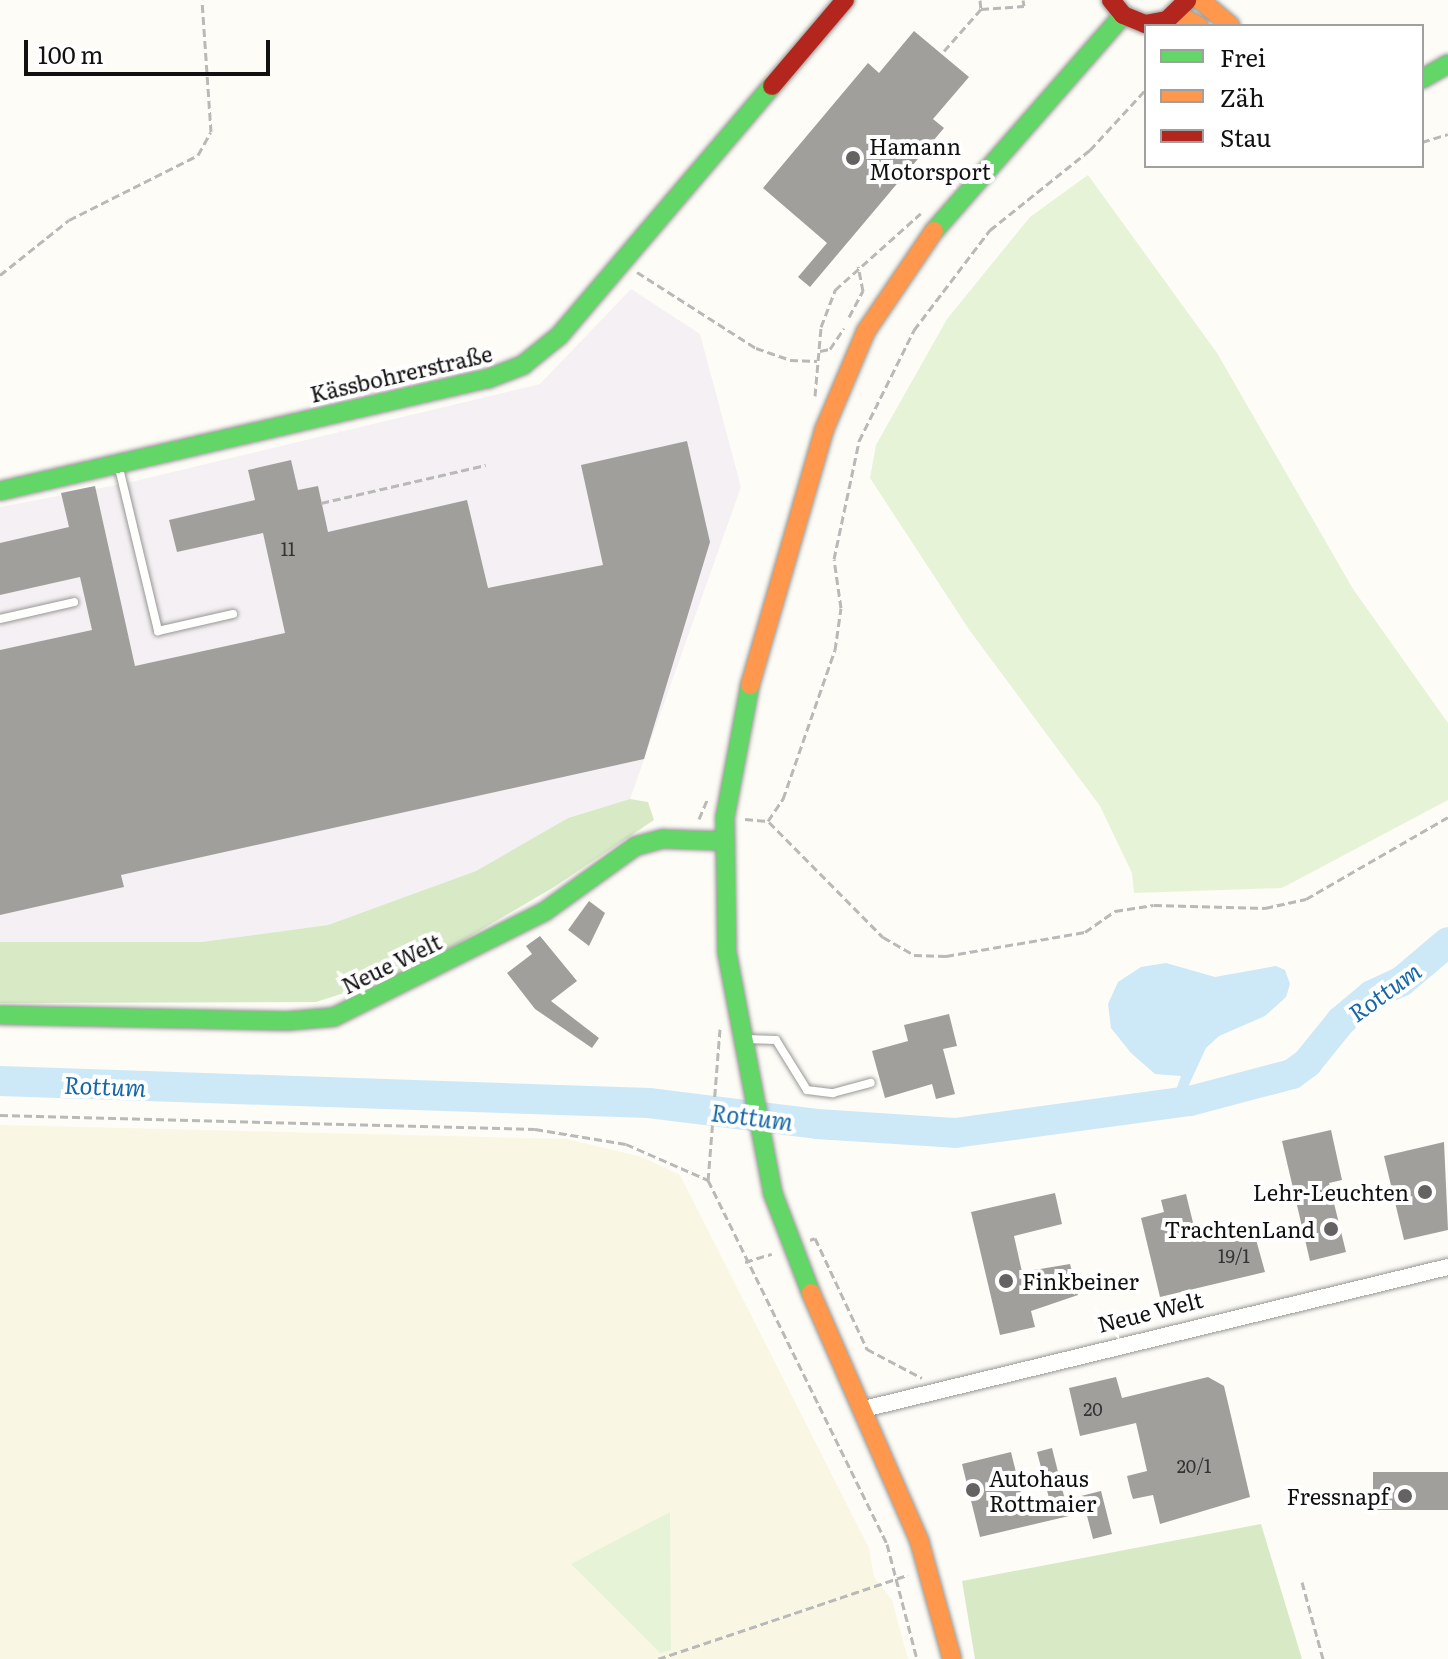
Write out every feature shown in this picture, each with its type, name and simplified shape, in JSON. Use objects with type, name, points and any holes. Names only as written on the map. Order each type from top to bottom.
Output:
[{"type":"main road","name":"Kässbohrerstraße","points":[[0,491],[504,374],[554,340],[845,0]]},
{"type":"main road","points":[[1111,0],[1123,15],[1145,24],[1182,7],[1197,24]]},
{"type":"main road","points":[[1200,0],[1229,24]]},
{"type":"main road","points":[[952,1659],[919,1540],[791,1247],[761,1146],[727,953],[725,817],[752,676],[790,544],[824,430],[866,331],[950,207],[1123,15]]},
{"type":"main road","points":[[1424,78],[1448,64]]},
{"type":"main road","name":"Neue Welt","points":[[0,1015],[287,1021],[334,1017],[544,912],[636,846],[663,839],[723,841]]},
{"type":"street","name":"Neue Welt","points":[[864,1409],[926,1391],[1448,1267]]},
{"type":"lane","points":[[118,464],[158,631],[233,614]]},
{"type":"lane","points":[[0,619],[74,602]]},
{"type":"lane","points":[[741,1040],[776,1040],[807,1090],[833,1093],[871,1083]]},
{"type":"path","points":[[0,275],[69,220],[198,155],[211,132],[202,0]]},
{"type":"path","points":[[980,0],[981,9]]},
{"type":"path","points":[[944,51],[981,9],[1024,6],[1023,0]]},
{"type":"path","points":[[768,821],[783,799],[835,650],[841,608],[834,559],[859,441],[914,330],[990,230],[1090,150],[1144,91]]},
{"type":"path","points":[[1424,141],[1448,134]]},
{"type":"path","points":[[815,402],[818,351],[835,290],[924,209]]},
{"type":"path","points":[[623,262],[756,348],[790,360],[817,361]]},
{"type":"path","points":[[818,351],[830,349],[863,291],[858,266]]},
{"type":"path","points":[[321,503],[486,465]]},
{"type":"path","points":[[699,839],[697,824],[708,798]]},
{"type":"path","points":[[725,817],[768,821],[883,937],[914,955],[946,956],[1085,932],[1115,911],[1154,905],[1265,908],[1306,899],[1448,817]]},
{"type":"path","points":[[718,1017],[718,1088],[708,1180],[745,1262],[887,1544],[917,1659]]},
{"type":"path","points":[[0,1115],[535,1129],[626,1144],[708,1180]]},
{"type":"path","points":[[745,1262],[815,1238],[867,1349],[922,1376],[926,1391]]},
{"type":"path","points":[[658,1659],[897,1579]]},
{"type":"path","points":[[1302,1582],[1323,1659]]},
{"type":"shaded area","points":[[631,289],[700,334],[741,487],[630,799],[568,818],[476,871],[328,925],[201,942],[0,942],[0,507],[127,483],[540,384]]},
{"type":"shaded area","points":[[0,1125],[568,1139],[642,1157],[680,1175],[869,1548],[874,1577],[892,1600],[908,1659],[0,1659]]},
{"type":"green space","points":[[1088,175],[1217,353],[1353,589],[1448,723],[1448,800],[1282,888],[1134,893],[1132,873],[1100,806],[970,631],[870,478],[876,445],[947,319],[1030,217]]},
{"type":"green space","points":[[630,799],[648,802],[654,820],[554,887],[407,973],[316,1002],[0,1003],[0,942],[201,942],[328,925],[476,871],[568,818]]},
{"type":"green space","points":[[670,1512],[671,1650],[660,1653],[571,1564]]},
{"type":"green space","points":[[1261,1524],[1302,1659],[975,1659],[962,1581]]},
{"type":"water","points":[[1166,963],[1215,977],[1276,966],[1285,970],[1290,984],[1286,997],[1265,1016],[1219,1036],[1206,1048],[1181,1102],[1171,1104],[1181,1076],[1155,1074],[1131,1053],[1111,1028],[1108,1004],[1118,982],[1141,967]]},
{"type":"building","name":"Hamann Motorsport","points":[[914,31],[969,77],[933,119],[944,128],[810,287],[798,277],[827,243],[763,188],[868,63],[879,73]]},
{"type":"building","points":[[687,441],[710,542],[644,759],[121,875],[124,887],[0,915],[0,650],[92,630],[80,577],[0,595],[0,543],[69,527],[61,493],[95,486],[135,666],[285,633],[263,533],[177,552],[169,520],[255,500],[248,470],[291,460],[298,490],[318,486],[328,532],[467,500],[488,588],[603,565],[581,465]]},
{"type":"building","points":[[589,901],[605,913],[589,946],[568,930]]},
{"type":"building","points":[[540,936],[577,981],[551,1001],[599,1038],[592,1048],[535,1009],[507,973],[532,954],[526,946]]},
{"type":"building","points":[[949,1014],[957,1046],[943,1049],[955,1094],[936,1099],[932,1084],[885,1098],[872,1051],[908,1041],[904,1025]]},
{"type":"building","points":[[1331,1130],[1342,1180],[1329,1183],[1346,1252],[1310,1261],[1282,1141]]},
{"type":"building","points":[[1444,1142],[1448,1230],[1404,1240],[1384,1156]]},
{"type":"building","name":"Finkbeiner","points":[[1055,1193],[1062,1224],[1014,1236],[1022,1272],[1070,1264],[1078,1295],[1031,1311],[1035,1327],[1000,1335],[971,1212]]},
{"type":"building","points":[[1186,1194],[1197,1239],[1252,1225],[1265,1272],[1160,1297],[1141,1218],[1164,1212],[1161,1200]]},
{"type":"building","points":[[1116,1377],[1122,1398],[1208,1377],[1224,1386],[1250,1497],[1160,1524],[1153,1495],[1133,1499],[1131,1493],[1127,1476],[1147,1471],[1136,1423],[1080,1436],[1069,1388]]},
{"type":"building","points":[[1052,1448],[1065,1500],[1101,1491],[1112,1534],[1093,1539],[1086,1512],[980,1537],[962,1464],[1011,1452],[1024,1505],[1049,1498],[1037,1452]]},
{"type":"building","points":[[1373,1472],[1448,1472],[1448,1510],[1373,1510]]},
{"type":"waterway","name":"Rottum","points":[[0,1081],[649,1103],[817,1124],[955,1133],[1190,1101],[1292,1074],[1307,1063],[1341,1021],[1372,995],[1402,981],[1448,942]]},
{"type":"traffic: fast","points":[[934,231],[1123,15]]},
{"type":"traffic: fast","points":[[1424,78],[1448,64]]},
{"type":"traffic: fast","points":[[0,491],[487,379],[523,365],[559,336],[772,86]]},
{"type":"traffic: fast","points":[[750,685],[725,817],[727,953],[773,1194],[811,1293]]},
{"type":"traffic: fast","points":[[0,1015],[287,1021],[334,1017],[544,912],[636,846],[663,839],[723,841]]},
{"type":"traffic: slow","points":[[1200,0],[1229,24]]},
{"type":"traffic: slow","points":[[1177,14],[1195,24]]},
{"type":"traffic: slow","points":[[750,685],[824,430],[866,331],[934,231]]},
{"type":"traffic: slow","points":[[811,1293],[919,1540],[952,1659]]},
{"type":"traffic: jam","points":[[772,86],[845,0]]},
{"type":"traffic: jam","points":[[1111,0],[1123,15],[1145,24],[1167,20],[1187,1]]},
{"type":"place","name":"Hamann Motorsport","points":[[853,158]]},
{"type":"place","name":"Lehr-Leuchten","points":[[1425,1192]]},
{"type":"place","name":"TrachtenLand","points":[[1331,1229]]},
{"type":"place","name":"Finkbeiner","points":[[1006,1281]]},
{"type":"place","name":"Autohaus Rottmaier","points":[[973,1490]]},
{"type":"place","name":"Fressnapf","points":[[1405,1496]]}]
